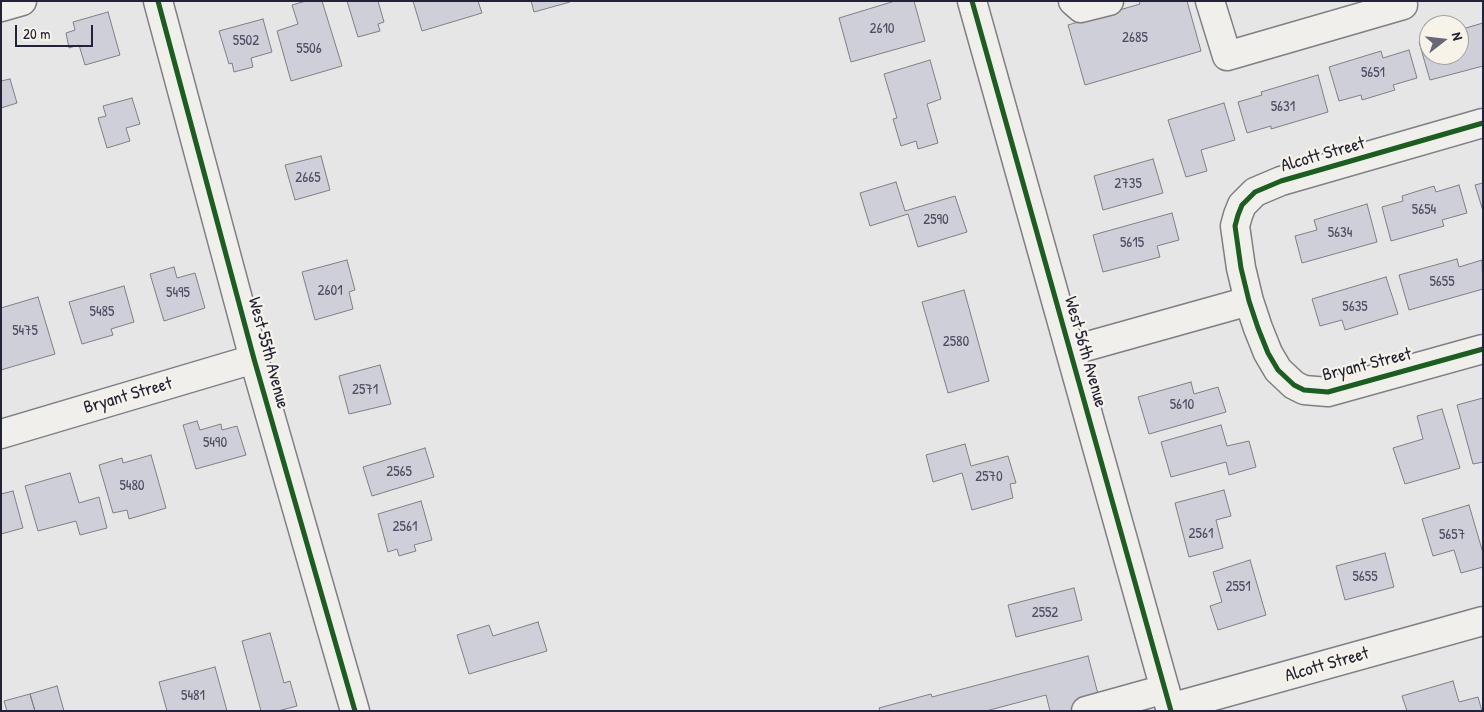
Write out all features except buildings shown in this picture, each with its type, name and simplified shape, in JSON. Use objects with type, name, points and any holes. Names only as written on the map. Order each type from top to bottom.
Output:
[{"type":"street","points":[[1,7],[22,1]]},
{"type":"street","name":"West 55th Avenue","points":[[158,1],[254,359],[355,711]]},
{"type":"street","name":"West 56th Avenue","points":[[972,1],[1169,703]]},
{"type":"street","points":[[1073,1],[1081,8],[1109,1]]},
{"type":"street","points":[[1210,1],[1226,56],[1403,4],[1402,1]]},
{"type":"street","name":"Alcott Street","points":[[1249,301],[1241,268],[1235,226],[1242,205],[1255,192],[1281,181],[1483,123]]},
{"type":"street","points":[[1070,351],[1249,301]]},
{"type":"street","name":"Bryant Street","points":[[1249,301],[1268,353],[1278,370],[1294,385],[1304,390],[1328,392],[1483,348]]},
{"type":"street","name":"Bryant Street","points":[[1,434],[254,359]]},
{"type":"street","name":"Alcott Street","points":[[1086,711],[1169,703],[1483,621]]},
{"type":"cycle path","points":[[158,1],[254,359],[355,711]]},
{"type":"cycle path","points":[[972,1],[1171,711]]},
{"type":"cycle path","points":[[1483,123],[1281,181],[1255,192],[1242,205],[1235,226],[1241,268],[1249,301],[1268,353],[1278,370],[1294,385],[1304,390],[1328,392],[1483,349]]}]
